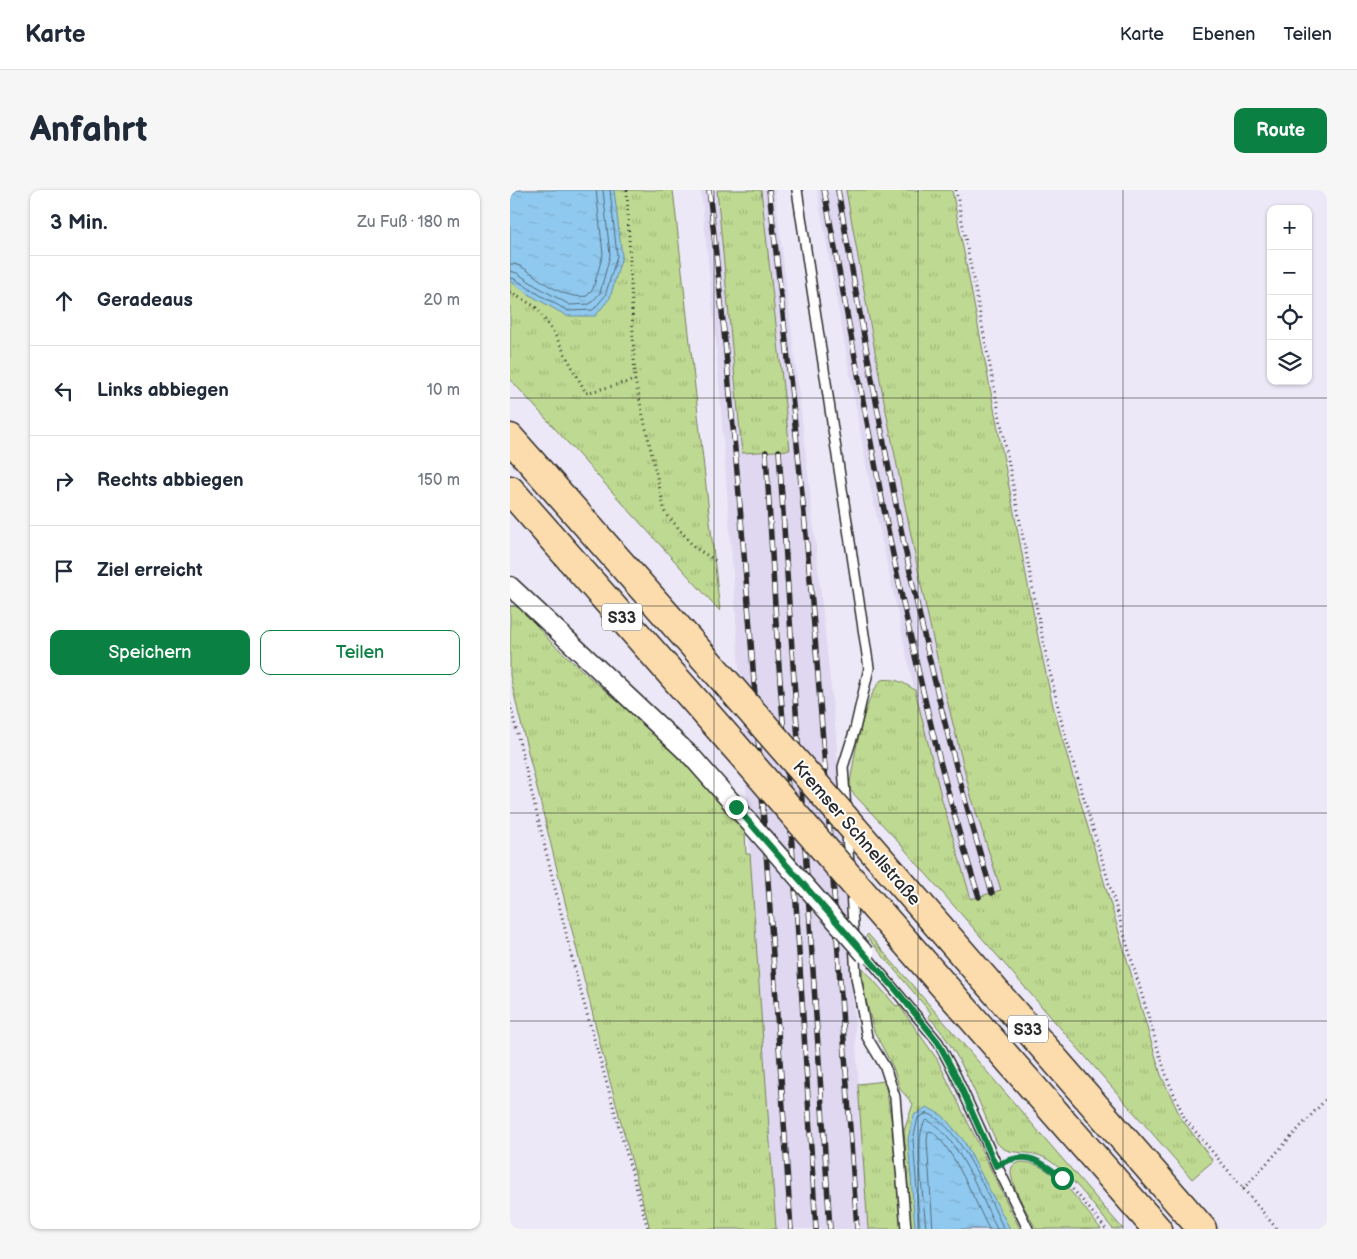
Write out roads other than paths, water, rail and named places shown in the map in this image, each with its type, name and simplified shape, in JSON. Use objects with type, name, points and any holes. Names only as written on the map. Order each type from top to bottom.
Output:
[{"type":"highway","name":"Kremser Schnellstraße","points":[[510,438],[731,688],[1202,1229]]},
{"type":"highway","name":"Kremser Schnellstraße","points":[[510,490],[1157,1229]]},
{"type":"street","points":[[510,586],[692,757],[865,954]]},
{"type":"lane","points":[[797,190],[869,668],[843,768],[856,977],[867,1037],[885,1067],[895,1097],[906,1229]]},
{"type":"lane","points":[[865,954],[938,1042],[956,1076],[996,1166],[1028,1229]]},
{"type":"water","points":[[510,190],[614,190],[622,256],[610,298],[595,316],[567,316],[510,281]]},
{"type":"water","points":[[927,1107],[943,1116],[964,1141],[1010,1229],[915,1229],[908,1139],[914,1115]]},
{"type":"railway","points":[[709,190],[723,319],[746,579],[791,1229]]},
{"type":"railway","points":[[769,190],[794,414],[810,582],[857,1229]]},
{"type":"railway","points":[[824,190],[906,616],[939,758],[979,897]]},
{"type":"railway","points":[[838,190],[886,456],[923,632],[944,720],[992,893]]},
{"type":"railway","points":[[779,451],[830,1229]]},
{"type":"railway","points":[[766,452],[816,1229]]}]
